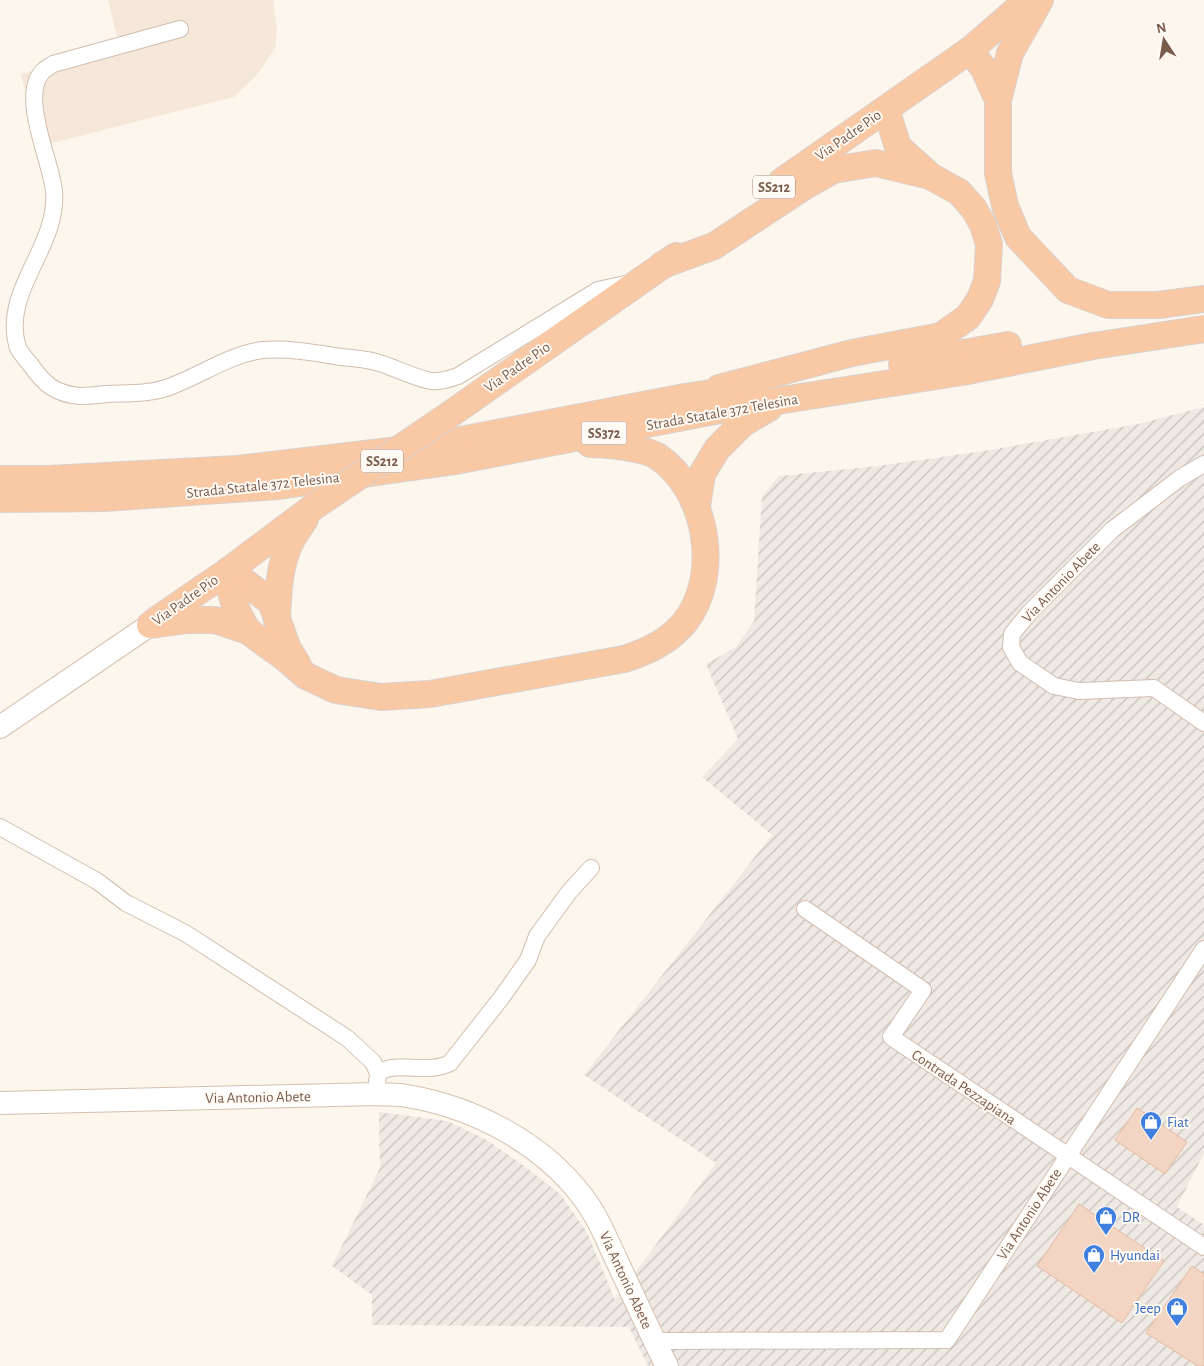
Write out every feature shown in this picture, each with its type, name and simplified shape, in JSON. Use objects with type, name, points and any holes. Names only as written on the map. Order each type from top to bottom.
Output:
[{"type":"highway","name":"Via Padre Pio","points":[[150,625],[228,571],[312,508],[452,413],[970,50],[1028,0]]},
{"type":"highway","points":[[1040,0],[1010,53],[998,100],[998,173],[1006,206],[1018,237],[1068,290],[1108,305],[1158,305],[1204,299]]},
{"type":"highway","points":[[970,50],[984,69],[998,100]]},
{"type":"highway","points":[[686,397],[852,353],[941,336],[968,317],[980,299],[987,280],[989,244],[983,226],[974,209],[959,192],[930,176],[898,147],[886,109]]},
{"type":"highway","points":[[652,273],[714,246],[805,186],[833,170],[876,163],[930,176]]},
{"type":"highway","name":"Strada Statale 372 Telesina","points":[[0,479],[49,479],[237,469],[424,447],[686,397],[897,365],[1080,330],[1204,312]]},
{"type":"highway","name":"Strada Statale 372 Telesina","points":[[0,499],[104,498],[279,486],[455,462],[725,409],[962,372],[1093,346],[1204,329]]},
{"type":"highway","points":[[697,506],[702,474],[717,449],[742,424],[781,401]]},
{"type":"highway","points":[[150,625],[187,620],[215,620],[248,631],[306,676],[336,690],[381,697],[430,694],[624,659],[647,652],[668,639],[685,622],[697,601],[704,577],[706,552],[697,506],[687,486],[673,469],[655,455],[614,445],[556,442]]},
{"type":"highway","points":[[0,464],[79,464],[147,474]]},
{"type":"highway","points":[[277,620],[278,592],[282,568],[292,539],[312,508]]},
{"type":"highway","points":[[228,571],[271,602],[288,649],[306,676]]},
{"type":"highway","points":[[228,571],[230,591],[239,616],[248,631]]},
{"type":"main road","name":"Via Padre Pio","points":[[0,727],[150,625]]},
{"type":"main road","name":"Via Antonio Abete","points":[[0,1103],[377,1083],[406,1096],[465,1111],[492,1123],[546,1159],[583,1196],[593,1213],[654,1341]]},
{"type":"main road","points":[[654,1341],[667,1366]]},
{"type":"street","points":[[180,30],[54,64],[43,71],[36,87],[34,101],[36,118],[53,182],[55,203],[49,225],[38,250],[16,289],[11,309],[12,329],[19,348],[41,380],[59,392],[80,396],[149,392],[168,388],[238,356],[264,350],[298,351],[374,362],[432,381],[443,381],[458,376],[598,290],[652,273]]},
{"type":"street","name":"Via Antonio Abete","points":[[1204,464],[1180,478],[1112,530],[1029,612],[1012,634],[1011,647],[1020,663],[1054,686],[1079,691],[1154,688],[1204,723]]},
{"type":"street","points":[[0,827],[97,881],[126,903],[185,933],[340,1033],[361,1049],[373,1062],[377,1083]]},
{"type":"street","points":[[377,1083],[386,1068],[440,1068],[450,1063],[502,997],[528,960],[537,936],[569,892],[590,868]]},
{"type":"street","name":"Contrada Pezzapiana","points":[[805,909],[924,990],[891,1038],[1204,1247]]},
{"type":"street","name":"Via Antonio Abete","points":[[654,1341],[947,1340],[1204,948]]},
{"type":"shaded area","points":[[108,0],[273,0],[277,29],[275,48],[257,75],[234,97],[40,146],[21,74],[120,48]]},
{"type":"shaded area","points":[[1204,407],[1204,1153],[1177,1207],[1204,1225],[1204,1366],[648,1366],[629,1327],[372,1325],[372,1295],[332,1266],[380,1168],[379,1112],[447,1121],[485,1139],[523,1165],[560,1194],[587,1232],[615,1300],[716,1163],[584,1075],[772,835],[702,777],[738,739],[706,664],[736,647],[754,621],[762,496],[779,476],[877,466],[984,451],[1138,424]]},
{"type":"building","name":"Fiat","points":[[1137,1108],[1187,1142],[1165,1174],[1115,1140]]},
{"type":"building","name":"Hyundai","points":[[1079,1204],[1164,1261],[1122,1323],[1037,1266]]},
{"type":"building","name":"Jeep","points":[[1192,1266],[1204,1274],[1204,1366],[1198,1366],[1146,1333]]},
{"type":"place","name":"Fiat","points":[[1151,1141]]},
{"type":"place","name":"DR","points":[[1106,1236]]},
{"type":"place","name":"Hyundai","points":[[1094,1274]]},
{"type":"place","name":"Jeep","points":[[1177,1327]]}]
